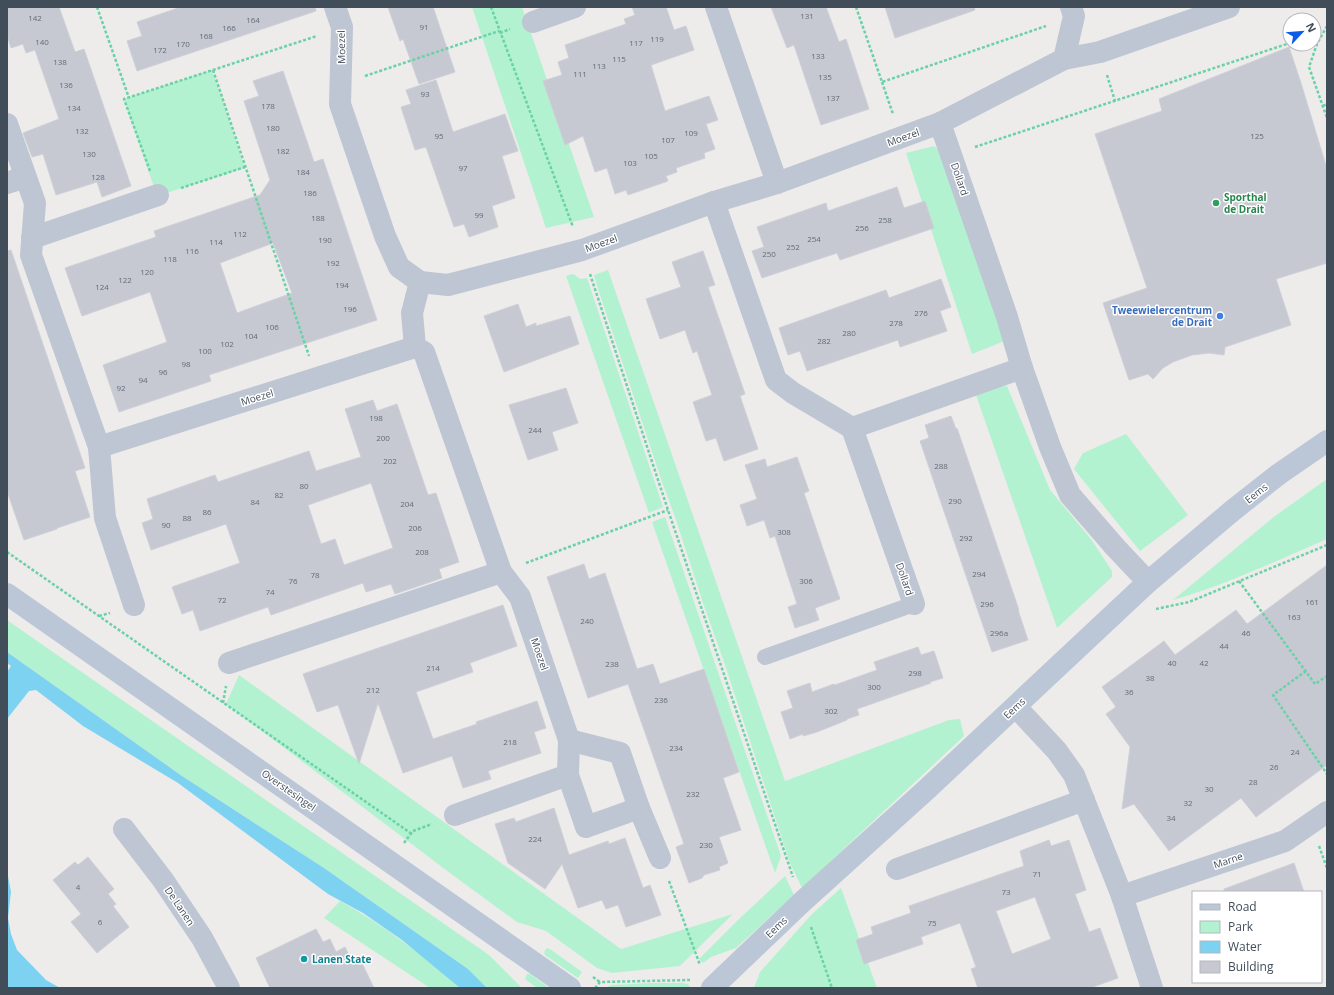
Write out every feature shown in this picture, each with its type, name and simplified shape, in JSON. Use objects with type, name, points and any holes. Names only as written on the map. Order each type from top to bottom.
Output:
[{"type":"street","name":"Moezel","points":[[335,7],[342,27],[340,104],[385,236],[399,267],[420,282],[448,285],[582,250],[714,202],[777,183],[940,123]]},
{"type":"street","points":[[533,22],[575,7]]},
{"type":"street","points":[[716,7],[777,183]]},
{"type":"street","points":[[940,123],[1064,59],[1100,52],[1230,7]]},
{"type":"street","points":[[1064,59],[1072,12]]},
{"type":"street","name":"Dollard","points":[[940,123],[1007,317],[1022,368],[1050,447],[1070,495],[1115,547],[1148,582]]},
{"type":"street","points":[[7,124],[16,180],[35,203],[31,255],[99,447],[105,518],[134,605]]},
{"type":"street","points":[[32,238],[158,195]]},
{"type":"street","points":[[714,202],[776,380],[793,393],[852,428],[1022,368]]},
{"type":"street","points":[[415,347],[412,313],[420,282]]},
{"type":"street","name":"Moezel","points":[[99,447],[415,347],[424,352],[501,572],[520,597],[570,740],[568,775],[586,827],[639,808]]},
{"type":"street","name":"Dollard","points":[[852,428],[914,604]]},
{"type":"street","name":"Eems","points":[[707,980],[802,902],[1016,707],[1148,582],[1232,511],[1279,474],[1327,441]]},
{"type":"street","points":[[229,664],[501,572]]},
{"type":"street","name":"Overstesingel","points":[[7,594],[570,988]]},
{"type":"street","points":[[1016,707],[1057,751],[1074,775],[1122,896],[1152,988]]},
{"type":"street","points":[[570,740],[620,753],[639,808],[660,858]]},
{"type":"street","points":[[455,815],[568,775]]},
{"type":"street","points":[[897,869],[1084,800]]},
{"type":"street","name":"Marne","points":[[1122,896],[1285,841],[1327,812]]},
{"type":"street","name":"De Lanen","points":[[124,829],[163,880],[202,938],[229,988]]},
{"type":"lane","name":"Dollard","points":[[765,657],[914,604]]},
{"type":"path","points":[[97,7],[129,98]]},
{"type":"path","points":[[491,7],[582,250],[668,510],[832,988]]},
{"type":"path","points":[[856,7],[901,138]]},
{"type":"path","points":[[882,82],[1072,12]]},
{"type":"path","points":[[245,167],[158,195],[124,99],[342,27]]},
{"type":"path","points":[[341,84],[499,31]]},
{"type":"path","points":[[951,155],[1282,46]]},
{"type":"path","points":[[1313,52],[1309,67],[1327,118]]},
{"type":"path","points":[[212,70],[316,379]]},
{"type":"path","points":[[1323,106],[1327,104]]},
{"type":"path","points":[[501,572],[668,510]]},
{"type":"path","points":[[1153,610],[1189,602],[1327,545]]},
{"type":"path","points":[[7,552],[412,834]]},
{"type":"path","points":[[1240,581],[1315,684],[1327,676]]},
{"type":"path","points":[[1306,671],[1274,695],[1327,774]]},
{"type":"path","points":[[391,862],[413,831],[455,815]]},
{"type":"path","points":[[660,858],[707,980]]},
{"type":"path","points":[[595,988],[600,982],[692,980]]},
{"type":"green space","points":[[472,7],[522,7],[594,217],[546,228]]},
{"type":"green space","points":[[212,70],[245,168],[157,196],[124,99]]},
{"type":"green space","points":[[934,146],[943,154],[1007,340],[972,354],[906,153]]},
{"type":"green space","points":[[608,270],[785,781],[949,720],[960,719],[964,736],[802,888],[790,863],[598,289],[594,275]]},
{"type":"green space","points":[[573,274],[580,279],[587,278],[663,507],[649,513],[566,276]]},
{"type":"green space","points":[[1007,386],[1050,490],[1091,539],[1112,571],[1112,577],[1057,628],[976,395],[997,387]]},
{"type":"green space","points":[[1126,434],[1188,515],[1140,551],[1074,469],[1083,453]]},
{"type":"green space","points":[[1327,479],[1327,539],[1232,580],[1173,600],[1275,516]]},
{"type":"green space","points":[[665,517],[781,856],[775,873],[652,522]]},
{"type":"green space","points":[[7,620],[489,955],[522,988],[487,988],[468,969],[324,868],[182,776],[7,652]]},
{"type":"green space","points":[[239,675],[621,949],[733,914],[680,966],[612,973],[597,968],[546,931],[517,922],[226,704]]},
{"type":"green space","points":[[785,876],[794,895],[736,948],[711,957],[703,963],[699,959]]},
{"type":"green space","points":[[841,888],[877,988],[754,988],[760,972],[812,914]]},
{"type":"green space","points":[[340,901],[372,920],[402,941],[460,988],[430,988],[324,918]]},
{"type":"green space","points":[[547,948],[582,972],[578,978],[545,955],[544,952]]},
{"type":"green space","points":[[527,974],[530,974],[549,988],[537,988],[525,979]]},
{"type":"green space","points":[[683,983],[692,988],[604,988],[612,985]]},
{"type":"water","points":[[7,652],[182,776],[324,868],[468,969],[487,988],[460,988],[402,940],[363,913],[328,894],[178,783],[83,726],[36,690],[29,691],[7,719],[7,672],[11,666],[7,663]]},
{"type":"water","points":[[7,871],[11,892],[8,918],[11,934],[17,950],[46,980],[60,988],[7,988]]},
{"type":"building","points":[[7,7],[59,7],[75,52],[84,49],[131,186],[102,197],[97,182],[56,195],[43,154],[32,157],[23,133],[59,119],[35,50],[26,53],[23,44],[11,48],[7,35]]},
{"type":"building","points":[[181,7],[315,7],[316,11],[137,71],[127,41],[142,36],[137,22]]},
{"type":"building","points":[[388,7],[433,7],[455,72],[419,84],[403,39],[400,41]]},
{"type":"building","points":[[632,7],[666,7],[674,30],[686,26],[694,50],[651,65],[665,111],[709,96],[718,120],[706,124],[715,149],[704,153],[705,158],[676,168],[677,172],[666,176],[668,181],[628,195],[626,190],[615,194],[607,168],[595,172],[583,136],[565,145],[543,81],[562,75],[558,62],[569,58],[565,45],[626,24],[624,19],[635,15]]},
{"type":"building","points":[[771,7],[826,7],[839,42],[846,39],[869,109],[821,125],[794,45],[787,48]]},
{"type":"building","points":[[885,7],[974,7],[975,10],[895,38]]},
{"type":"building","points":[[1282,50],[1282,52],[1291,52],[1327,169],[1327,263],[1276,279],[1291,325],[1225,347],[1224,355],[1209,353],[1192,355],[1173,362],[1163,368],[1153,379],[1148,374],[1129,380],[1103,303],[1147,288],[1095,134],[1162,111],[1159,99]]},
{"type":"building","points":[[283,71],[314,162],[323,159],[377,320],[209,375],[211,381],[119,412],[103,365],[167,342],[150,292],[82,316],[65,268],[156,237],[154,231],[260,195],[270,180],[244,101],[259,96],[253,81]],"holes":[[[273,243],[292,293],[237,313],[220,263]]]},
{"type":"building","points":[[436,80],[453,132],[505,114],[518,151],[502,156],[515,198],[492,206],[498,227],[469,237],[464,224],[454,227],[426,147],[415,150],[401,107],[411,104],[406,90]]},
{"type":"building","points":[[897,187],[904,208],[925,201],[934,228],[840,260],[837,253],[762,278],[752,251],[764,247],[757,227],[826,203],[828,211]]},
{"type":"building","points":[[11,250],[85,468],[75,471],[90,517],[24,540],[7,491],[7,251]]},
{"type":"building","points":[[703,251],[715,285],[708,287],[745,394],[740,396],[758,449],[724,461],[716,438],[706,441],[693,402],[712,395],[697,351],[693,353],[685,330],[660,339],[646,299],[681,287],[672,262]]},
{"type":"building","points":[[941,279],[951,307],[940,311],[947,331],[900,347],[898,340],[807,371],[800,351],[788,355],[779,328],[886,290],[889,298]]},
{"type":"building","points":[[518,304],[526,327],[536,323],[536,326],[570,316],[579,344],[504,372],[484,316]]},
{"type":"building","points":[[566,388],[578,423],[552,432],[558,450],[528,460],[509,405]]},
{"type":"building","points":[[373,400],[377,411],[397,404],[428,495],[436,493],[459,562],[439,569],[442,578],[395,594],[391,584],[366,592],[363,583],[271,615],[268,607],[200,631],[193,610],[182,614],[172,587],[240,563],[226,524],[151,550],[142,523],[153,519],[147,499],[215,475],[218,482],[309,451],[316,471],[361,457],[345,409]],"holes":[[[371,483],[393,548],[344,565],[335,539],[321,544],[308,505]]]},
{"type":"building","points":[[951,416],[956,429],[957,428],[1028,640],[992,652],[920,441],[929,438],[925,425]]},
{"type":"building","points":[[797,457],[809,491],[804,493],[840,599],[815,608],[819,620],[795,628],[788,607],[797,604],[775,536],[770,538],[764,520],[747,526],[740,505],[757,499],[745,465],[765,459],[767,467]]},
{"type":"building","points":[[584,564],[589,579],[605,573],[637,669],[653,664],[660,684],[704,669],[739,772],[723,778],[741,830],[719,837],[728,863],[719,867],[720,870],[704,875],[702,878],[689,883],[676,847],[684,844],[628,684],[588,698],[547,577]]},
{"type":"building","points":[[1327,565],[1327,765],[1256,817],[1241,798],[1169,851],[1134,804],[1122,809],[1130,747],[1106,714],[1116,707],[1102,687],[1164,641],[1175,655],[1236,610],[1247,624]]},
{"type":"building","points":[[503,605],[517,646],[470,663],[473,672],[416,692],[433,739],[477,724],[476,722],[537,701],[546,728],[534,732],[541,753],[488,771],[491,779],[463,788],[452,756],[403,773],[378,703],[359,764],[338,705],[317,712],[303,674]]},
{"type":"building","points":[[918,647],[921,655],[934,651],[943,678],[857,709],[859,715],[817,732],[803,736],[803,734],[790,739],[781,712],[793,708],[787,691],[810,683],[812,692],[834,684],[835,685],[877,670],[874,662]]},
{"type":"building","points":[[554,808],[569,855],[608,841],[609,844],[625,838],[643,888],[650,885],[661,915],[626,927],[618,905],[606,909],[602,900],[578,908],[562,864],[545,889],[508,863],[495,824],[514,818],[516,822]]},
{"type":"building","points":[[1049,840],[1051,846],[1069,840],[1086,890],[1075,894],[1089,932],[1100,928],[1118,978],[1090,988],[978,988],[971,969],[976,967],[960,923],[921,937],[923,944],[864,964],[856,940],[873,934],[871,927],[911,913],[909,906],[1024,866],[1020,851]],"holes":[[[1035,897],[1051,939],[1012,954],[996,911]]]},
{"type":"building","points":[[88,857],[114,889],[108,894],[116,904],[113,906],[129,927],[97,953],[71,922],[81,914],[53,880],[75,862],[78,865]]},
{"type":"building","points":[[1294,863],[1304,891],[1224,891],[1224,889]]},
{"type":"building","name":"Lanen State","points":[[316,929],[323,942],[330,939],[336,952],[345,947],[351,960],[359,957],[374,988],[270,988],[256,958]]},
{"type":"place","name":"Sporthal de Drait","points":[[1216,203]]},
{"type":"place","name":"Tweewielercentrum de Drait","points":[[1220,316]]},
{"type":"place","name":"Lanen State","points":[[304,959]]}]
